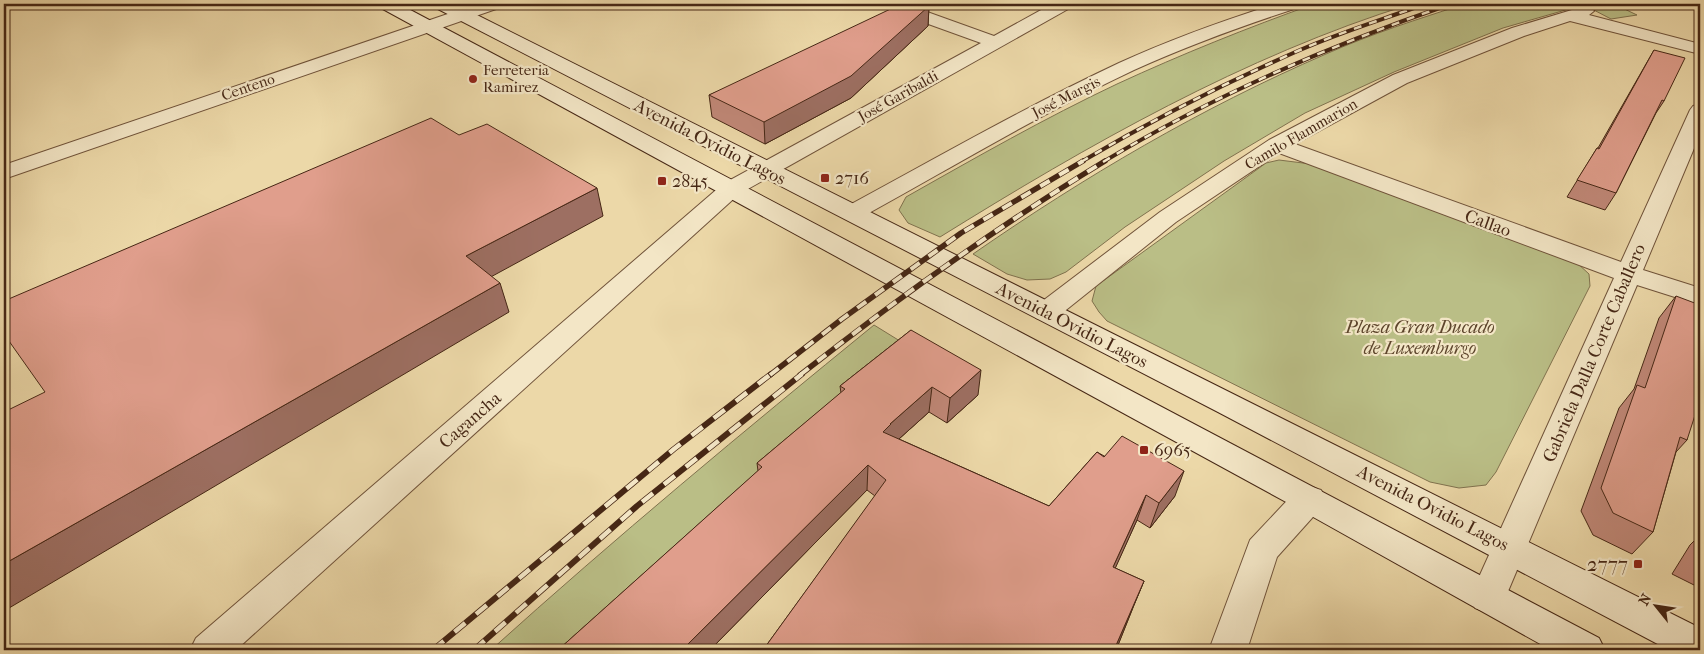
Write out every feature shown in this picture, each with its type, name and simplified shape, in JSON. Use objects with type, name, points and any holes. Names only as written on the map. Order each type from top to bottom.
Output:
[{"type":"street","name":"Avenida Ovidio Lagos","points":[[387,4],[444,15],[765,170],[1510,548],[1700,647]]},
{"type":"street","name":"Centeno","points":[[4,172],[444,15],[493,4]]},
{"type":"street","points":[[890,4],[995,42]]},
{"type":"street","name":"José Garibaldi","points":[[731,189],[1064,4]]},
{"type":"street","name":"José Margis","points":[[852,213],[1017,122],[1107,76],[1194,40],[1292,4]]},
{"type":"street","name":"Camilo Flammarion","points":[[1046,312],[1168,216],[1277,145],[1400,79],[1518,32],[1577,14],[1700,49]]},
{"type":"street","name":"Avenida Ovidio Lagos","points":[[444,15],[731,189],[1586,650]]},
{"type":"street","name":"Gabriela Dalla Corte Caballero","points":[[1488,596],[1700,110]]},
{"type":"street","name":"Callao","points":[[1277,145],[1628,274],[1700,297]]},
{"type":"street","name":"Cagancha","points":[[209,650],[731,189]]},
{"type":"street","points":[[1228,650],[1262,550],[1309,499]]},
{"type":"green space","points":[[1314,4],[1411,4],[1349,25],[1288,49],[1168,105],[1053,169],[940,237],[908,223],[899,210],[906,197],[1090,97],[1190,52]]},
{"type":"green space","points":[[1465,4],[1614,4],[1637,15],[1611,19],[1590,8],[1576,7],[1503,28],[1394,72],[1305,113],[1224,161],[1125,227],[1066,272],[1050,279],[1027,280],[1007,274],[973,254],[1057,198],[1144,145],[1234,97],[1343,47],[1395,27]]},
{"type":"green space","name":"Plaza Gran Ducado de Luxemburgo","points":[[1279,160],[1311,164],[1576,262],[1589,274],[1590,286],[1496,472],[1486,485],[1459,488],[1430,482],[1107,321],[1099,312],[1092,301],[1096,286],[1266,163]]},
{"type":"green space","points":[[874,325],[908,346],[577,650],[491,650],[680,485]]},
{"type":"building","points":[[901,4],[923,4],[929,6],[851,76],[764,122],[709,95]]},
{"type":"building","points":[[1654,50],[1685,58],[1616,193],[1577,180],[1597,148],[1599,149]]},
{"type":"building","points":[[431,118],[459,135],[487,124],[597,188],[466,256],[500,283],[4,564],[4,412],[45,392],[4,334],[4,301]]},
{"type":"building","points":[[1676,296],[1700,305],[1700,389],[1695,408],[1697,409],[1687,440],[1680,437],[1653,532],[1613,513],[1601,488],[1637,385],[1645,388]]},
{"type":"building","points":[[911,330],[981,370],[950,398],[932,387],[883,432],[1049,506],[1097,452],[1104,457],[1122,436],[1184,471],[1159,503],[1146,495],[1113,567],[1144,581],[1114,650],[763,650],[886,480],[868,465],[682,650],[558,650],[762,467],[757,463],[845,389],[840,386]]},
{"type":"building","points":[[1700,543],[1700,554],[1695,552]]},
{"type":"railway","points":[[1081,162],[1216,89],[1300,50],[1425,4]]},
{"type":"railway","points":[[1103,162],[1186,115],[1273,74],[1361,37],[1451,4]]},
{"type":"railway","points":[[770,375],[842,319],[961,233],[1083,161]]},
{"type":"railway","points":[[800,375],[874,318],[987,237],[1105,161]]},
{"type":"railway","points":[[433,650],[674,449],[771,374]]},
{"type":"railway","points":[[474,650],[637,506],[802,374]]},
{"type":"place","name":"Ferreteria Ramirez","points":[[473,79]]},
{"type":"place","name":"2716","points":[[825,178]]},
{"type":"place","name":"2845","points":[[662,181]]},
{"type":"place","name":"6965","points":[[1144,450]]},
{"type":"place","name":"2777","points":[[1638,564]]}]
